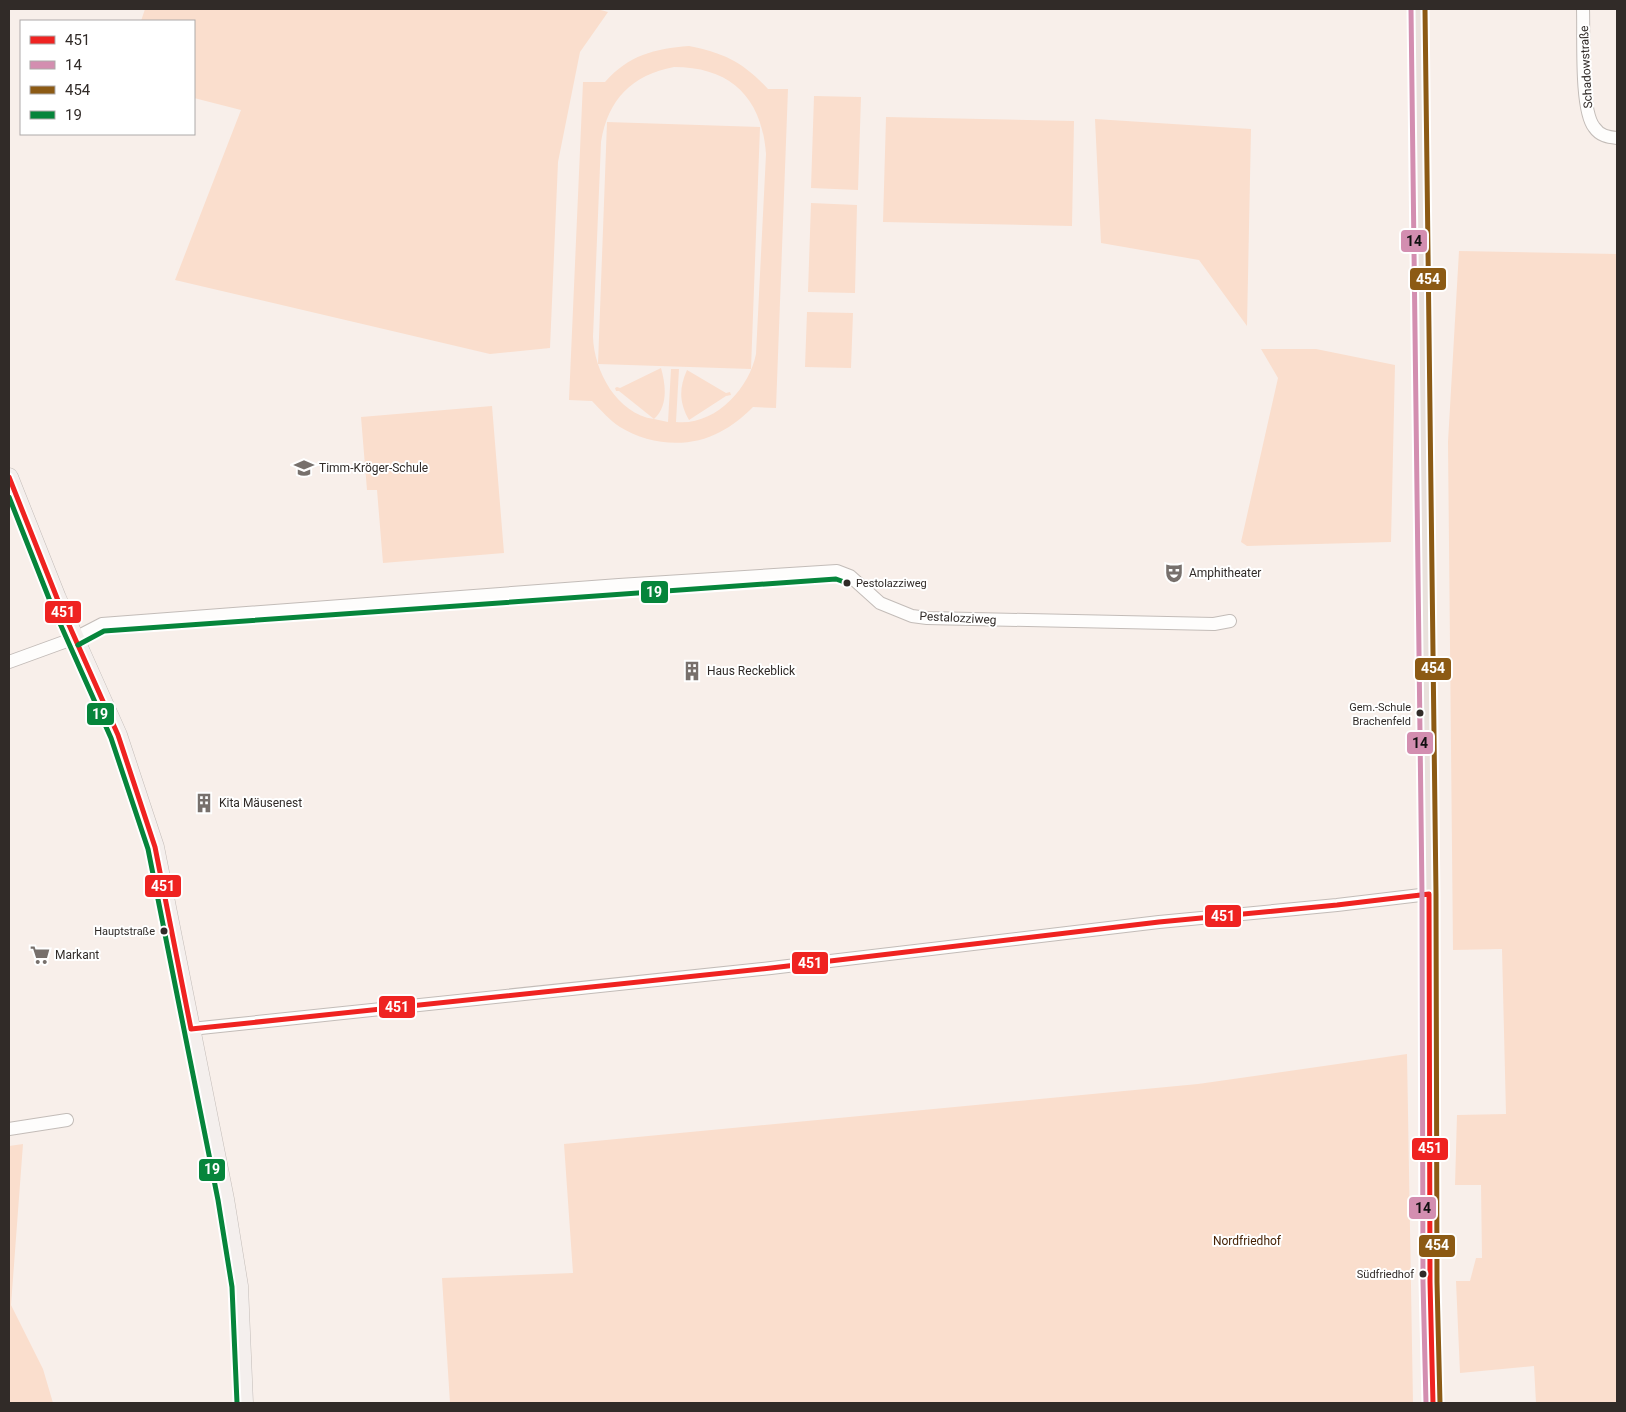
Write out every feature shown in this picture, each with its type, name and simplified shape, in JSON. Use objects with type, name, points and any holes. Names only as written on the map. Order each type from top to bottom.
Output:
[{"type":"main road","points":[[1418,9],[1429,894],[1430,1282],[1433,1403]]},
{"type":"street","name":"Schadowstraße","points":[[1583,9],[1586,108],[1594,127],[1604,137],[1617,138]]},
{"type":"street","points":[[9,477],[75,638],[118,735],[155,847],[226,1199],[239,1286],[244,1403]]},
{"type":"street","name":"Pestalozziweg","points":[[9,662],[75,638],[102,624],[619,585],[837,571],[850,576],[880,603],[912,616],[927,618],[1214,624],[1230,621]]},
{"type":"street","points":[[191,1029],[771,968],[1160,922],[1429,894]]},
{"type":"street","points":[[9,1129],[67,1120]]},
{"type":"green space","points":[[145,9],[597,9],[608,12],[580,52],[558,162],[550,348],[490,354],[175,280],[241,110],[195,98],[195,20],[141,20]]},
{"type":"green space","points":[[689,46],[713,52],[732,60],[750,72],[768,89],[788,89],[776,408],[753,407],[741,418],[720,432],[695,441],[669,443],[644,438],[620,427],[592,401],[569,400],[583,82],[605,82],[623,65],[643,55],[664,49]],"holes":[[[674,67],[694,68],[727,80],[740,90],[750,102],[758,117],[763,134],[766,154],[756,354],[746,380],[738,392],[728,403],[704,418],[690,422],[676,422],[679,369],[671,369],[668,422],[641,415],[629,409],[610,389],[603,377],[594,350],[601,142],[609,113],[624,91],[634,83],[646,76]]]},
{"type":"green space","points":[[814,96],[861,97],[858,190],[811,188]]},
{"type":"green space","points":[[886,117],[1074,121],[1072,226],[883,222]]},
{"type":"green space","points":[[1095,119],[1251,129],[1247,326],[1199,260],[1101,243]]},
{"type":"green space","points":[[607,122],[760,127],[751,369],[598,364]]},
{"type":"green space","points":[[811,203],[857,205],[855,293],[808,292]]},
{"type":"green space","points":[[1459,251],[1617,254],[1617,1403],[1536,1403],[1534,1366],[1460,1373],[1456,1281],[1470,1281],[1476,1258],[1482,1258],[1481,1185],[1455,1185],[1457,1115],[1506,1114],[1502,949],[1453,950],[1448,442]]},
{"type":"green space","points":[[807,312],[853,313],[851,368],[805,367]]},
{"type":"green space","points":[[1261,349],[1316,349],[1395,365],[1391,542],[1247,546],[1241,542],[1278,378]]},
{"type":"green space","points":[[661,368],[665,395],[659,414],[654,419],[619,391],[616,391],[615,388],[620,388]]},
{"type":"green space","points":[[687,370],[726,393],[730,392],[731,395],[726,396],[689,420],[683,407],[681,395]]},
{"type":"green space","points":[[492,406],[504,553],[383,563],[377,490],[367,490],[361,417]]},
{"type":"green space","name":"Nordfriedhof","points":[[1407,1054],[1413,1403],[450,1403],[442,1278],[573,1273],[564,1144],[1198,1084]]},
{"type":"green space","points":[[23,1144],[11,1305],[43,1369],[53,1403],[9,1403],[9,1146]]},
{"type":"transit line","name":"14","points":[[1411,9],[1422,894],[1423,1282],[1426,1403]]},
{"type":"transit line","name":"454","points":[[1425,9],[1436,894],[1437,1282],[1440,1403]]},
{"type":"transit line","name":"451","points":[[9,477],[57,598],[118,735],[155,847],[191,1029]]},
{"type":"transit line","name":"19","points":[[9,497],[50,601],[111,738],[148,849],[218,1200],[232,1287],[237,1403]]},
{"type":"transit line","name":"19","points":[[78,645],[104,631],[836,579],[847,583]]},
{"type":"transit line","name":"451","points":[[1429,894],[1430,1282],[1433,1403]]},
{"type":"transit line","name":"451","points":[[191,1029],[771,968],[1159,922],[1429,894]]},
{"type":"place","name":"Timm-Kröger-Schule","points":[[304,468]]},
{"type":"place","name":"Amphitheater","points":[[1174,573]]},
{"type":"place","name":"Pestolazziweg","points":[[847,583]]},
{"type":"place","name":"Haus Reckeblick","points":[[692,671]]},
{"type":"place","name":"Gem.-Schule Brachenfeld","points":[[1420,713]]},
{"type":"place","name":"Kita Mäusenest","points":[[204,803]]},
{"type":"place","name":"Hauptstraße","points":[[164,931]]},
{"type":"place","name":"Markant","points":[[40,955]]},
{"type":"place","name":"Südfriedhof","points":[[1423,1274]]}]
